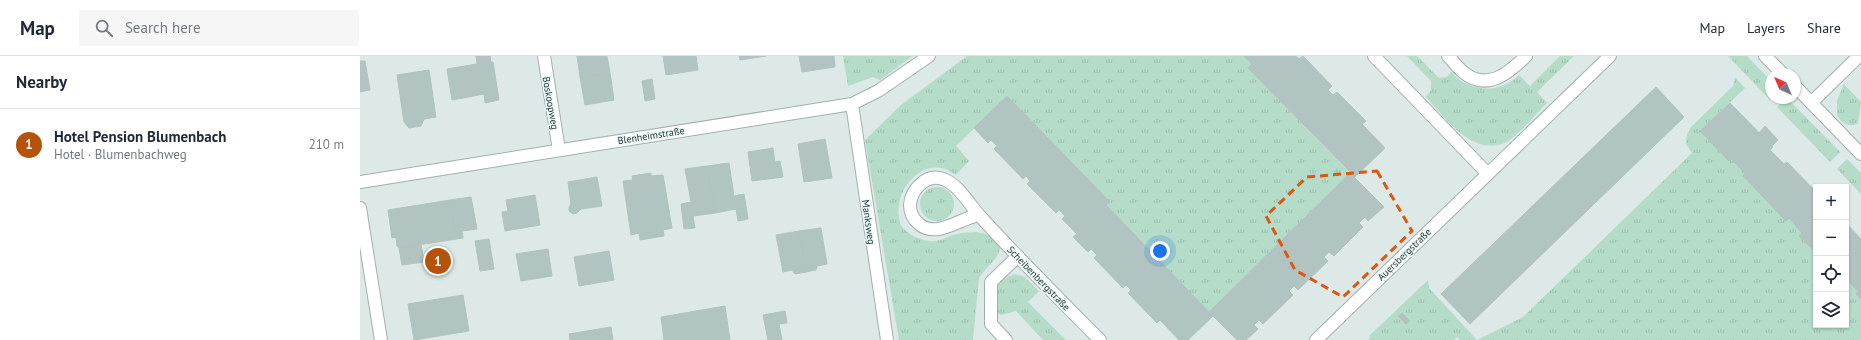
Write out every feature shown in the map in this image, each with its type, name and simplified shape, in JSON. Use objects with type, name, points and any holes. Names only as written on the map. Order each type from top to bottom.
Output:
[{"type":"street","name":"Boskoopweg","points":[[544,56],[559,150]]},
{"type":"street","name":"Blenheimstraße","points":[[360,182],[852,104],[878,91],[929,56]]},
{"type":"street","points":[[1374,56],[1488,174]]},
{"type":"street","points":[[1448,56],[1464,73],[1473,78],[1484,81],[1494,80],[1510,72],[1526,56]]},
{"type":"street","name":"Auersbergstraße","points":[[1321,338],[1610,56]]},
{"type":"street","points":[[1765,56],[1777,68]]},
{"type":"street","points":[[1811,103],[1859,56]]},
{"type":"street","points":[[1801,92],[1861,154]]},
{"type":"street","name":"Manksweg","points":[[852,104],[887,340]]},
{"type":"street","name":"Scheibenbergstraße","points":[[979,215],[969,216],[948,227],[930,229],[922,226],[912,216],[911,199],[914,191],[920,184],[933,178],[944,179],[952,184],[979,215],[1100,340]]},
{"type":"street","points":[[360,208],[381,340]]},
{"type":"street","points":[[1006,340],[991,324],[991,282],[1018,256]]},
{"type":"highlighted area","points":[[1377,171],[1412,231],[1343,297],[1295,270],[1266,216],[1307,177]]},
{"type":"green space","points":[[843,56],[913,56],[880,80],[873,77],[848,86]]},
{"type":"green space","points":[[967,56],[1244,56],[1252,64],[1248,68],[1350,173],[1209,312],[1106,205],[1109,202],[1007,97],[956,146],[969,161],[956,175],[945,169],[935,168],[924,170],[907,184],[899,205],[901,226],[908,233],[919,238],[936,241],[953,235],[976,232],[993,237],[999,243],[1000,249],[997,256],[979,278],[973,340],[899,340],[865,140],[901,105]]},
{"type":"green space","points":[[1407,56],[1417,56],[1439,78],[1446,77],[1453,71],[1457,78],[1463,82],[1485,89],[1500,87],[1519,75],[1530,86],[1560,56],[1574,56],[1537,92],[1547,103],[1509,140],[1492,146],[1481,144],[1470,139],[1450,124],[1426,97],[1431,90],[1431,81]]},
{"type":"green space","points":[[1728,56],[1747,56],[1765,75],[1765,95]]},
{"type":"green space","points":[[1735,77],[1745,88],[1700,131],[1729,161],[1731,159],[1745,173],[1743,176],[1786,221],[1789,218],[1802,233],[1799,236],[1813,250],[1813,328],[1849,328],[1849,282],[1858,291],[1856,294],[1861,299],[1861,340],[1477,340],[1523,317],[1692,153],[1686,144],[1687,134],[1691,127],[1733,86]]},
{"type":"green space","points":[[1844,84],[1861,102],[1858,124],[1848,125],[1841,121],[1837,115],[1837,101]]},
{"type":"green space","points":[[1780,104],[1793,104],[1840,152],[1830,162],[1777,107]]},
{"type":"green space","points":[[1847,159],[1861,173],[1861,194],[1837,169]]},
{"type":"green space","points":[[934,187],[940,187],[949,192],[953,198],[953,210],[949,216],[940,221],[934,221],[925,216],[920,207],[920,201],[925,192]]},
{"type":"green space","points":[[1015,274],[1025,277],[1039,291],[1028,302],[1066,340],[1043,340],[1016,311],[1001,315],[996,312],[995,288],[1003,279]]},
{"type":"green space","points":[[1428,280],[1429,288],[1477,340],[1460,340],[1457,337],[1454,340],[1369,340],[1370,335]]},
{"type":"building","points":[[476,56],[490,56],[491,62],[493,62],[499,100],[485,103],[484,94],[452,100],[447,69],[477,64]]},
{"type":"building","points":[[577,56],[607,56],[610,73],[580,77]]},
{"type":"building","points":[[663,56],[696,56],[698,70],[666,75]]},
{"type":"building","points":[[739,56],[766,56],[740,60]]},
{"type":"building","points":[[799,56],[834,56],[835,67],[802,72]]},
{"type":"building","points":[[1244,56],[1296,56],[1299,59],[1303,56],[1332,86],[1328,90],[1333,95],[1337,92],[1366,121],[1362,124],[1385,148],[1355,177],[1248,68],[1252,64]]},
{"type":"building","points":[[360,61],[365,61],[370,90],[360,92]]},
{"type":"building","points":[[429,70],[436,117],[424,119],[421,126],[409,128],[404,122],[397,75]]},
{"type":"building","points":[[610,73],[614,100],[585,105],[580,77]]},
{"type":"building","points":[[652,79],[655,99],[645,101],[642,81]]},
{"type":"building","points":[[1656,87],[1684,117],[1470,324],[1441,294]]},
{"type":"building","points":[[1007,96],[1110,202],[1106,205],[1213,316],[1188,340],[1179,340],[1160,320],[1157,323],[1128,293],[1131,290],[1126,285],[1123,288],[1094,258],[1097,255],[1091,249],[1088,252],[1073,237],[1077,234],[1062,219],[1065,216],[1059,210],[1056,213],[1027,184],[1030,181],[1026,176],[1023,179],[994,149],[997,146],[991,140],[988,143],[974,128]]},
{"type":"building","points":[[1730,103],[1773,147],[1770,150],[1784,164],[1787,162],[1813,189],[1813,250],[1799,236],[1802,233],[1789,218],[1786,221],[1743,176],[1745,173],[1731,159],[1729,161],[1700,131]]},
{"type":"building","points":[[1765,126],[1778,140],[1772,146],[1759,133]]},
{"type":"building","points":[[825,139],[832,178],[804,182],[798,144]]},
{"type":"building","points":[[773,148],[775,162],[780,161],[783,177],[752,181],[748,152]]},
{"type":"building","points":[[729,163],[734,196],[744,194],[748,219],[738,221],[736,209],[715,213],[707,166]]},
{"type":"building","points":[[707,166],[715,213],[693,216],[695,228],[684,229],[681,204],[691,202],[685,169]]},
{"type":"building","points":[[651,173],[651,176],[663,175],[672,228],[663,230],[664,236],[640,240],[639,233],[631,235],[623,181],[633,180],[632,176]]},
{"type":"building","points":[[1350,173],[1384,207],[1368,221],[1365,217],[1359,223],[1363,227],[1334,256],[1329,252],[1324,257],[1328,261],[1298,290],[1294,286],[1289,291],[1293,295],[1263,324],[1259,320],[1254,325],[1258,329],[1246,340],[1237,340],[1209,312]]},
{"type":"building","points":[[597,177],[602,206],[581,209],[577,213],[573,214],[569,211],[571,204],[568,182]]},
{"type":"building","points":[[535,195],[540,225],[505,231],[502,212],[508,211],[506,200]]},
{"type":"building","points":[[471,197],[477,229],[455,232],[450,200]]},
{"type":"building","points":[[450,200],[455,232],[462,231],[463,238],[399,248],[397,246],[396,237],[392,238],[388,210]]},
{"type":"building","points":[[1849,226],[1861,239],[1861,299],[1856,294],[1858,291],[1849,282]]},
{"type":"building","points":[[821,228],[827,264],[817,266],[816,270],[806,272],[799,231]]},
{"type":"building","points":[[799,231],[806,272],[795,274],[792,270],[783,272],[776,235]]},
{"type":"building","points":[[489,239],[494,269],[480,271],[475,241]]},
{"type":"building","points":[[421,244],[424,262],[402,265],[399,248]]},
{"type":"building","points":[[548,249],[552,276],[521,281],[516,254]]},
{"type":"building","points":[[609,251],[614,280],[579,286],[574,257]]},
{"type":"building","points":[[463,295],[469,331],[414,340],[408,304]]},
{"type":"building","points":[[725,306],[730,340],[664,340],[661,317]]},
{"type":"building","points":[[785,311],[787,323],[779,324],[782,340],[768,340],[763,315]]},
{"type":"building","points":[[1402,313],[1410,321],[1406,324],[1398,316]]},
{"type":"building","points":[[611,327],[613,340],[570,340],[569,334]]},
{"type":"place","name":"Hotel Pension Blumenbach","points":[[438,261]]}]
